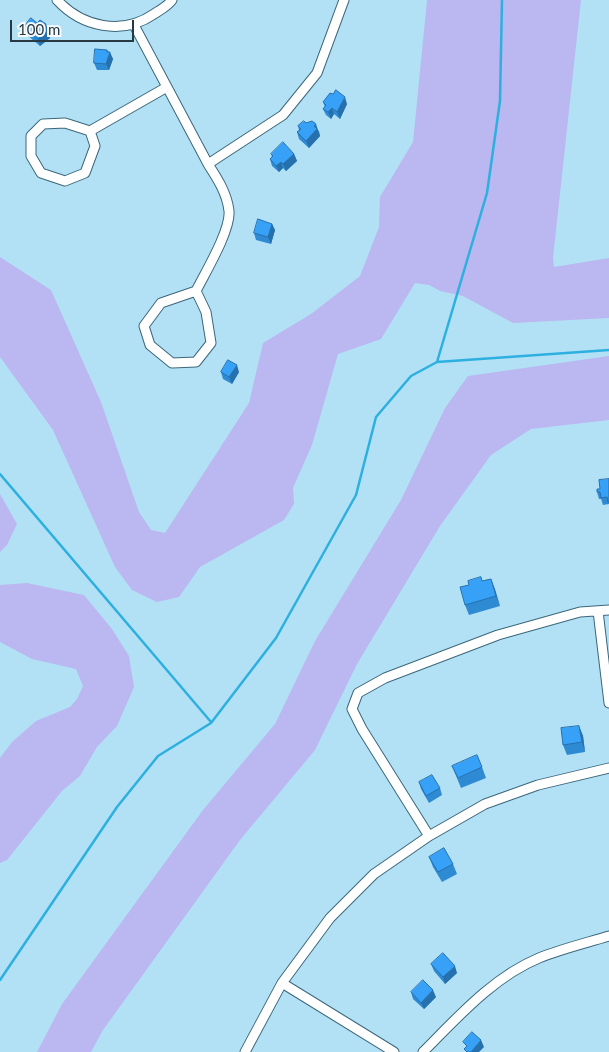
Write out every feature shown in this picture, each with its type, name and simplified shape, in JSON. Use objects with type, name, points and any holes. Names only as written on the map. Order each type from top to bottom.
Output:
[{"type":"street","points":[[56,0],[68,12],[90,24],[119,27],[134,25],[144,21],[172,0]]},
{"type":"street","points":[[208,164],[283,115],[317,73],[344,0]]},
{"type":"street","points":[[134,25],[208,164],[220,182],[229,212],[219,246],[196,291],[161,303],[144,326],[150,345],[172,363],[196,362],[211,343],[206,312],[196,291]]},
{"type":"street","points":[[90,131],[95,146],[85,173],[65,181],[41,173],[31,156],[31,136],[43,124],[65,123],[90,131],[167,87]]},
{"type":"street","points":[[428,836],[355,716],[352,709],[358,693],[385,678],[498,635],[580,612],[609,610]]},
{"type":"street","points":[[598,611],[609,703]]},
{"type":"street","points":[[245,1052],[282,983],[330,918],[374,874],[428,836],[486,804],[538,785],[609,768]]},
{"type":"street","points":[[423,1052],[452,1020],[491,987],[538,959],[609,936]]},
{"type":"street","points":[[282,983],[394,1052]]},
{"type":"shaded area","points":[[427,0],[581,0],[553,258],[554,267],[609,258],[609,318],[513,323],[463,296],[440,291],[429,285],[415,283],[381,339],[338,354],[312,445],[293,488],[294,504],[284,520],[200,567],[179,597],[157,602],[132,590],[115,567],[53,430],[0,357],[0,257],[51,290],[101,402],[139,512],[151,530],[165,533],[249,403],[263,343],[311,314],[360,276],[379,227],[380,197],[413,142]]},
{"type":"shaded area","points":[[609,356],[609,420],[531,429],[491,455],[440,526],[357,664],[315,750],[240,840],[103,1030],[91,1052],[37,1052],[62,1004],[203,810],[275,724],[315,641],[401,500],[445,408],[468,376]]},
{"type":"shaded area","points":[[0,494],[17,524],[7,545],[0,552]]},
{"type":"shaded area","points":[[27,583],[84,595],[112,629],[129,656],[134,687],[117,726],[97,747],[80,776],[62,791],[7,860],[0,863],[0,758],[12,742],[36,721],[70,707],[77,699],[83,686],[76,669],[32,659],[0,642],[0,585]]},
{"type":"building","points":[[31,18],[37,23],[40,20],[46,24],[43,28],[47,31],[38,39],[24,27]]},
{"type":"building","points":[[95,49],[110,52],[106,64],[94,63]]},
{"type":"building","points":[[336,90],[345,97],[337,112],[332,108],[328,112],[323,109],[326,105],[323,102],[330,93],[333,94]]},
{"type":"building","points":[[304,121],[306,123],[312,121],[316,124],[314,126],[317,129],[306,141],[297,132],[301,129],[298,126]]},
{"type":"building","points":[[283,142],[294,154],[283,164],[281,162],[276,166],[270,159],[273,156],[271,154]]},
{"type":"building","points":[[258,219],[272,224],[268,237],[254,233]]},
{"type":"building","points":[[228,360],[237,365],[229,377],[221,372]]},
{"type":"building","points":[[609,479],[608,502],[607,497],[601,498],[600,492],[597,492],[597,489],[600,489],[599,480]]},
{"type":"building","points":[[481,577],[482,581],[491,579],[496,596],[465,605],[460,587],[469,585],[468,581]]},
{"type":"building","points":[[579,726],[582,742],[563,745],[561,728]]},
{"type":"building","points":[[477,755],[482,767],[458,778],[452,766]]},
{"type":"building","points":[[432,775],[440,788],[426,796],[419,782]]},
{"type":"building","points":[[444,848],[453,864],[438,872],[429,857]]},
{"type":"building","points":[[443,953],[455,966],[443,977],[431,964]]},
{"type":"building","points":[[423,980],[433,990],[421,1003],[411,992]]},
{"type":"building","points":[[472,1032],[481,1040],[471,1052],[467,1052],[464,1049],[467,1046],[463,1042]]},
{"type":"waterway","points":[[0,980],[117,807],[158,756],[211,723],[276,638],[356,495],[376,417],[411,376],[437,362],[487,193],[500,101],[502,0]]},
{"type":"waterway","points":[[437,362],[609,350]]},
{"type":"waterway","points":[[0,474],[211,722]]}]
